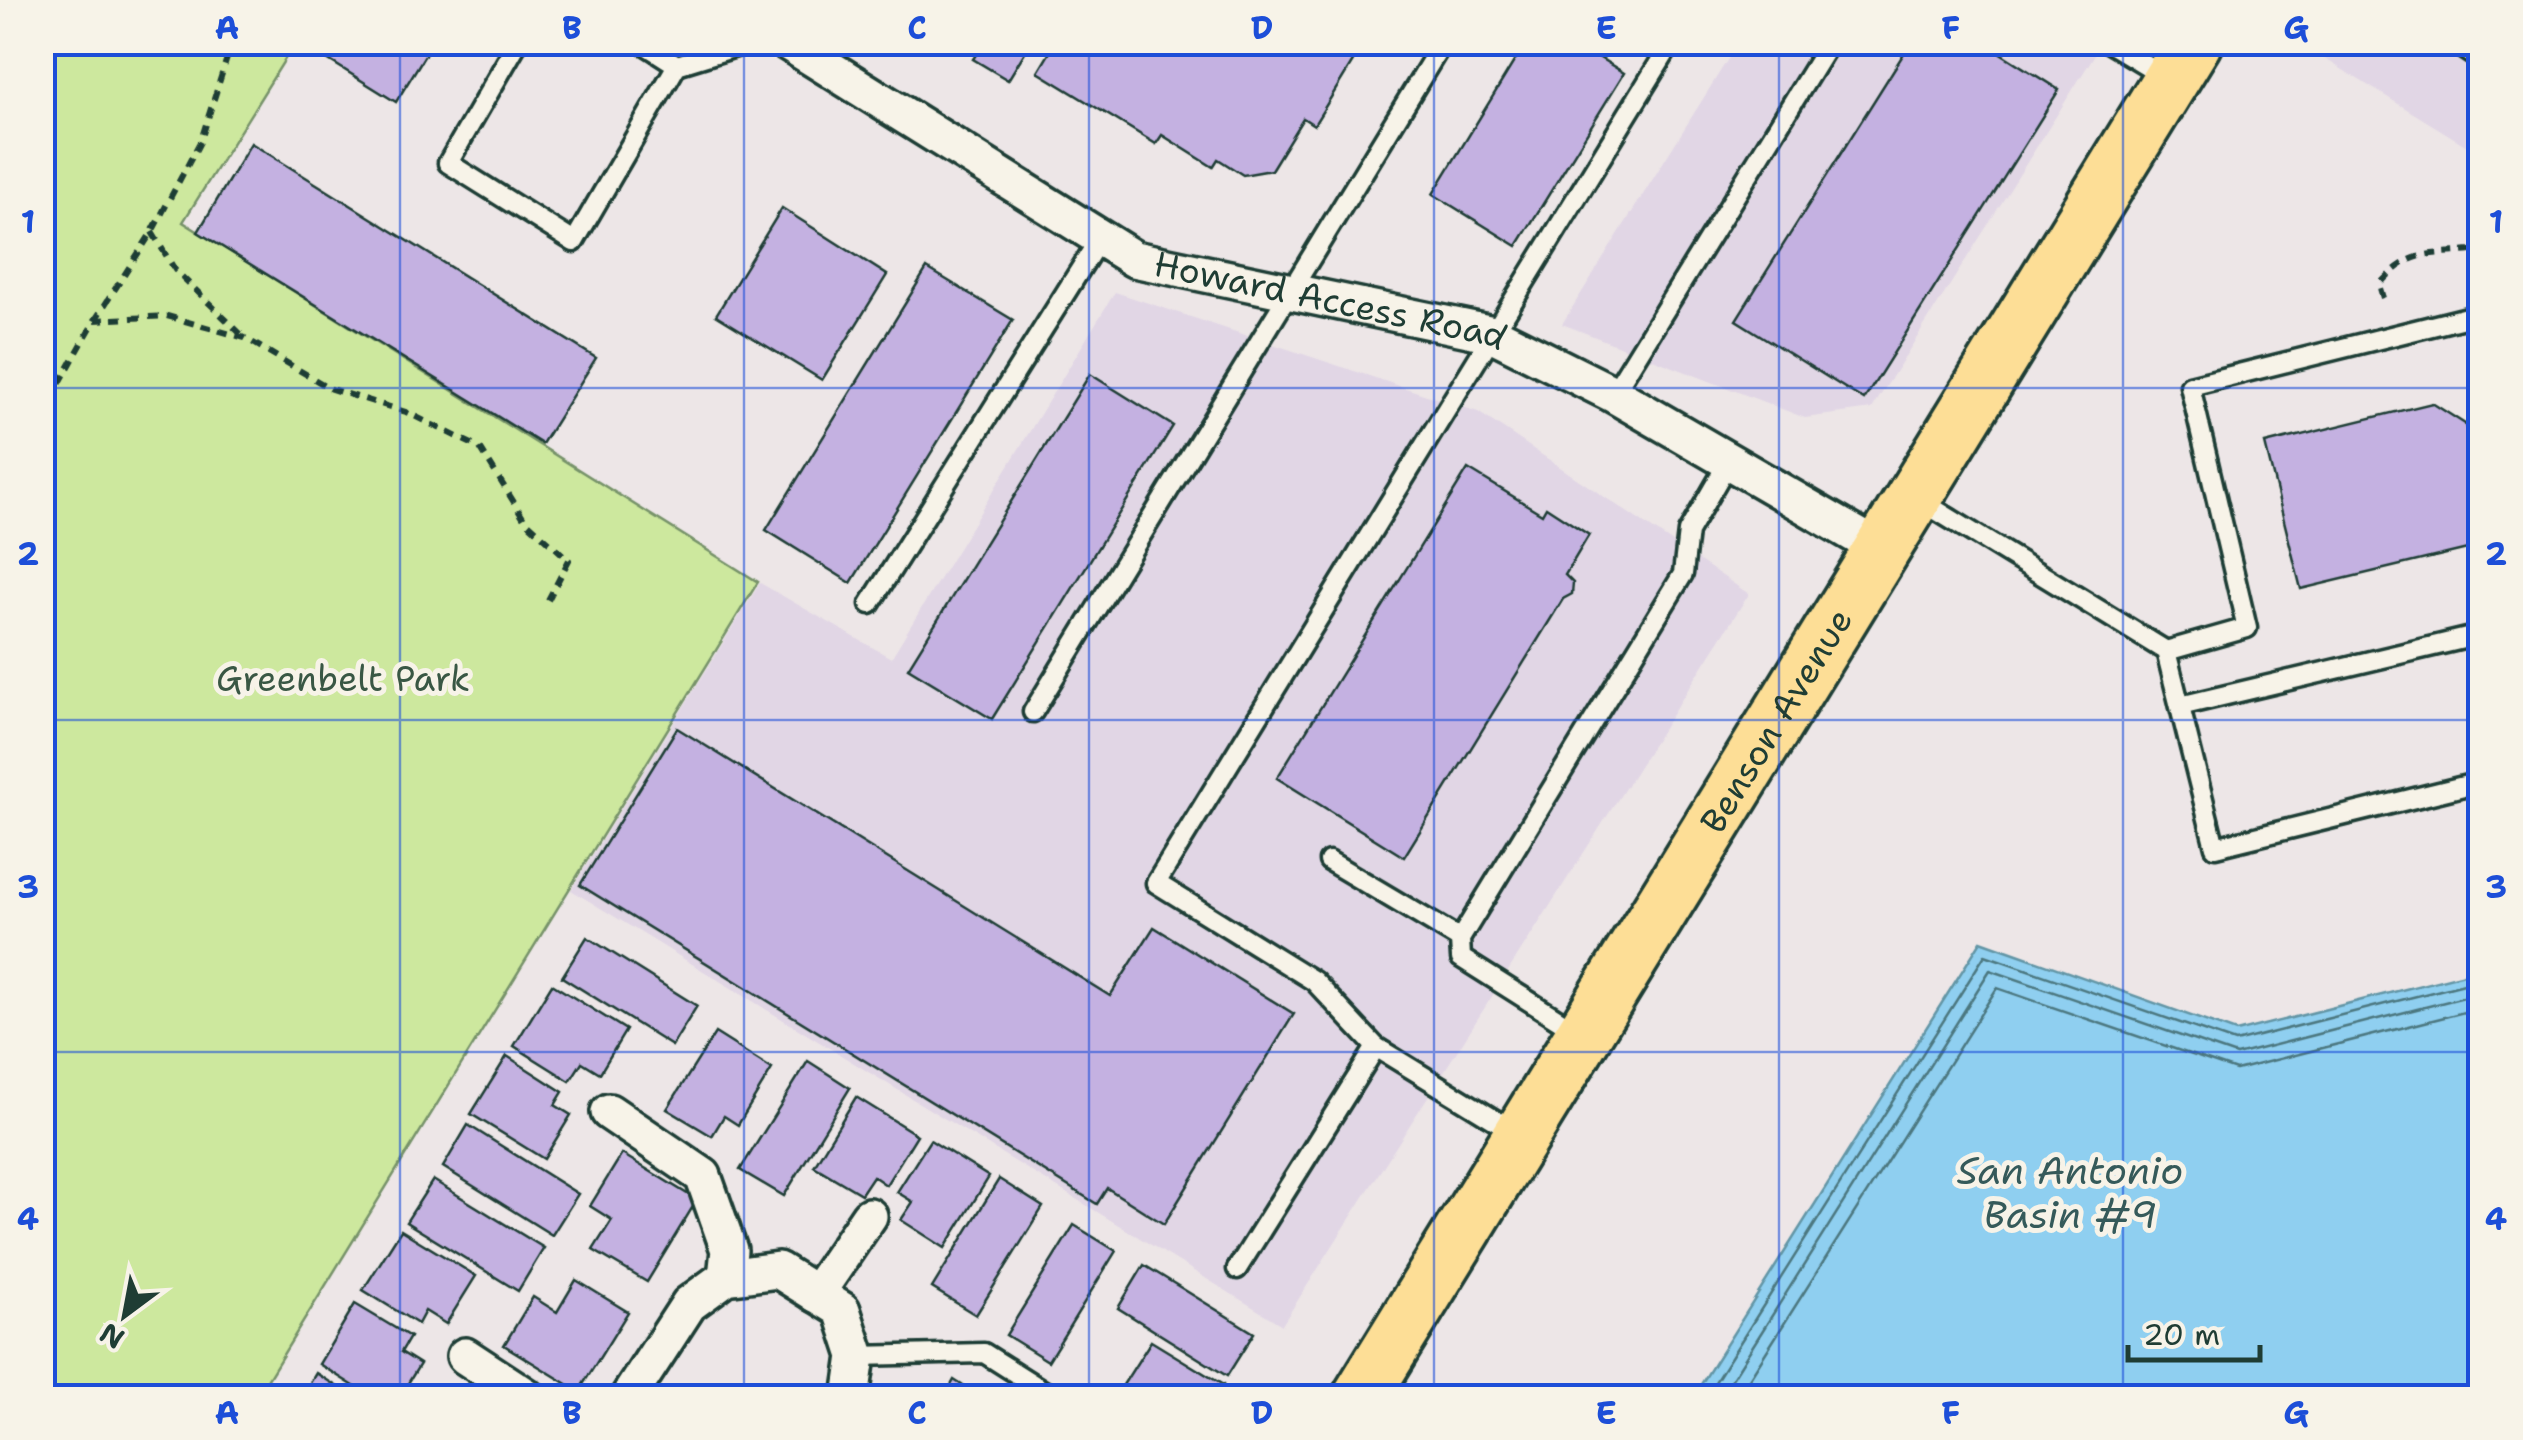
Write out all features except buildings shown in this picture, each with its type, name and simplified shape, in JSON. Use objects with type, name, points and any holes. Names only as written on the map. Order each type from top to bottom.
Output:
[{"type":"main road","name":"Benson Avenue","points":[[1360,1398],[2182,61]]},
{"type":"street","name":"Howard Access Road","points":[[787,42],[1134,259],[1493,334],[1613,394],[1880,549]]},
{"type":"street","points":[[608,1112],[703,1176],[729,1250],[726,1277]]},
{"type":"street","points":[[816,1294],[869,1216]]},
{"type":"street","points":[[628,1398],[688,1304],[726,1277],[778,1270],[842,1310],[857,1356],[851,1398]]},
{"type":"street","points":[[464,1356],[529,1398]]},
{"type":"lane","points":[[518,42],[448,163],[574,242],[677,66],[752,42]]},
{"type":"lane","points":[[641,42],[677,66]]},
{"type":"lane","points":[[1033,712],[1443,42]]},
{"type":"lane","points":[[1521,1135],[1376,1047],[1314,981],[1156,883],[1672,42]]},
{"type":"lane","points":[[1613,394],[1830,42]]},
{"type":"lane","points":[[2108,42],[2182,61]]},
{"type":"lane","points":[[2453,42],[2480,60]]},
{"type":"lane","points":[[870,604],[1100,238]]},
{"type":"lane","points":[[2166,651],[2247,628],[2190,386],[2480,314]]},
{"type":"lane","points":[[1582,1035],[1461,958],[1460,939],[1683,574],[1688,532],[1729,461]]},
{"type":"lane","points":[[1913,496],[2166,651],[2214,848],[2480,782]]},
{"type":"lane","points":[[2180,706],[2480,636]]},
{"type":"lane","points":[[1330,861],[1460,939]]},
{"type":"lane","points":[[1237,1269],[1376,1047]]},
{"type":"lane","points":[[857,1356],[984,1353],[1055,1398]]},
{"type":"path","points":[[42,415],[95,320],[152,232],[201,140],[232,42]]},
{"type":"path","points":[[152,232],[175,270],[246,338],[332,389],[406,412],[480,448],[525,520],[569,560],[548,600]]},
{"type":"path","points":[[2383,298],[2379,285],[2394,268],[2414,256],[2480,247]]},
{"type":"path","points":[[95,320],[167,316],[246,338]]},
{"type":"shaded area","points":[[1738,43],[2102,43],[1872,409],[1805,418],[1562,324]]},
{"type":"shaded area","points":[[2299,43],[2480,43],[2480,154]]},
{"type":"shaded area","points":[[1115,292],[1478,412],[1749,594],[1282,1325],[571,890],[760,583],[891,658]]},
{"type":"green space","name":"Greenbelt Park","points":[[43,43],[295,43],[183,222],[758,582],[257,1397],[43,1397]]},
{"type":"water","name":"San Antonio Basin #9","points":[[1981,941],[2236,1032],[2480,970],[2480,1397],[1693,1397]]}]
